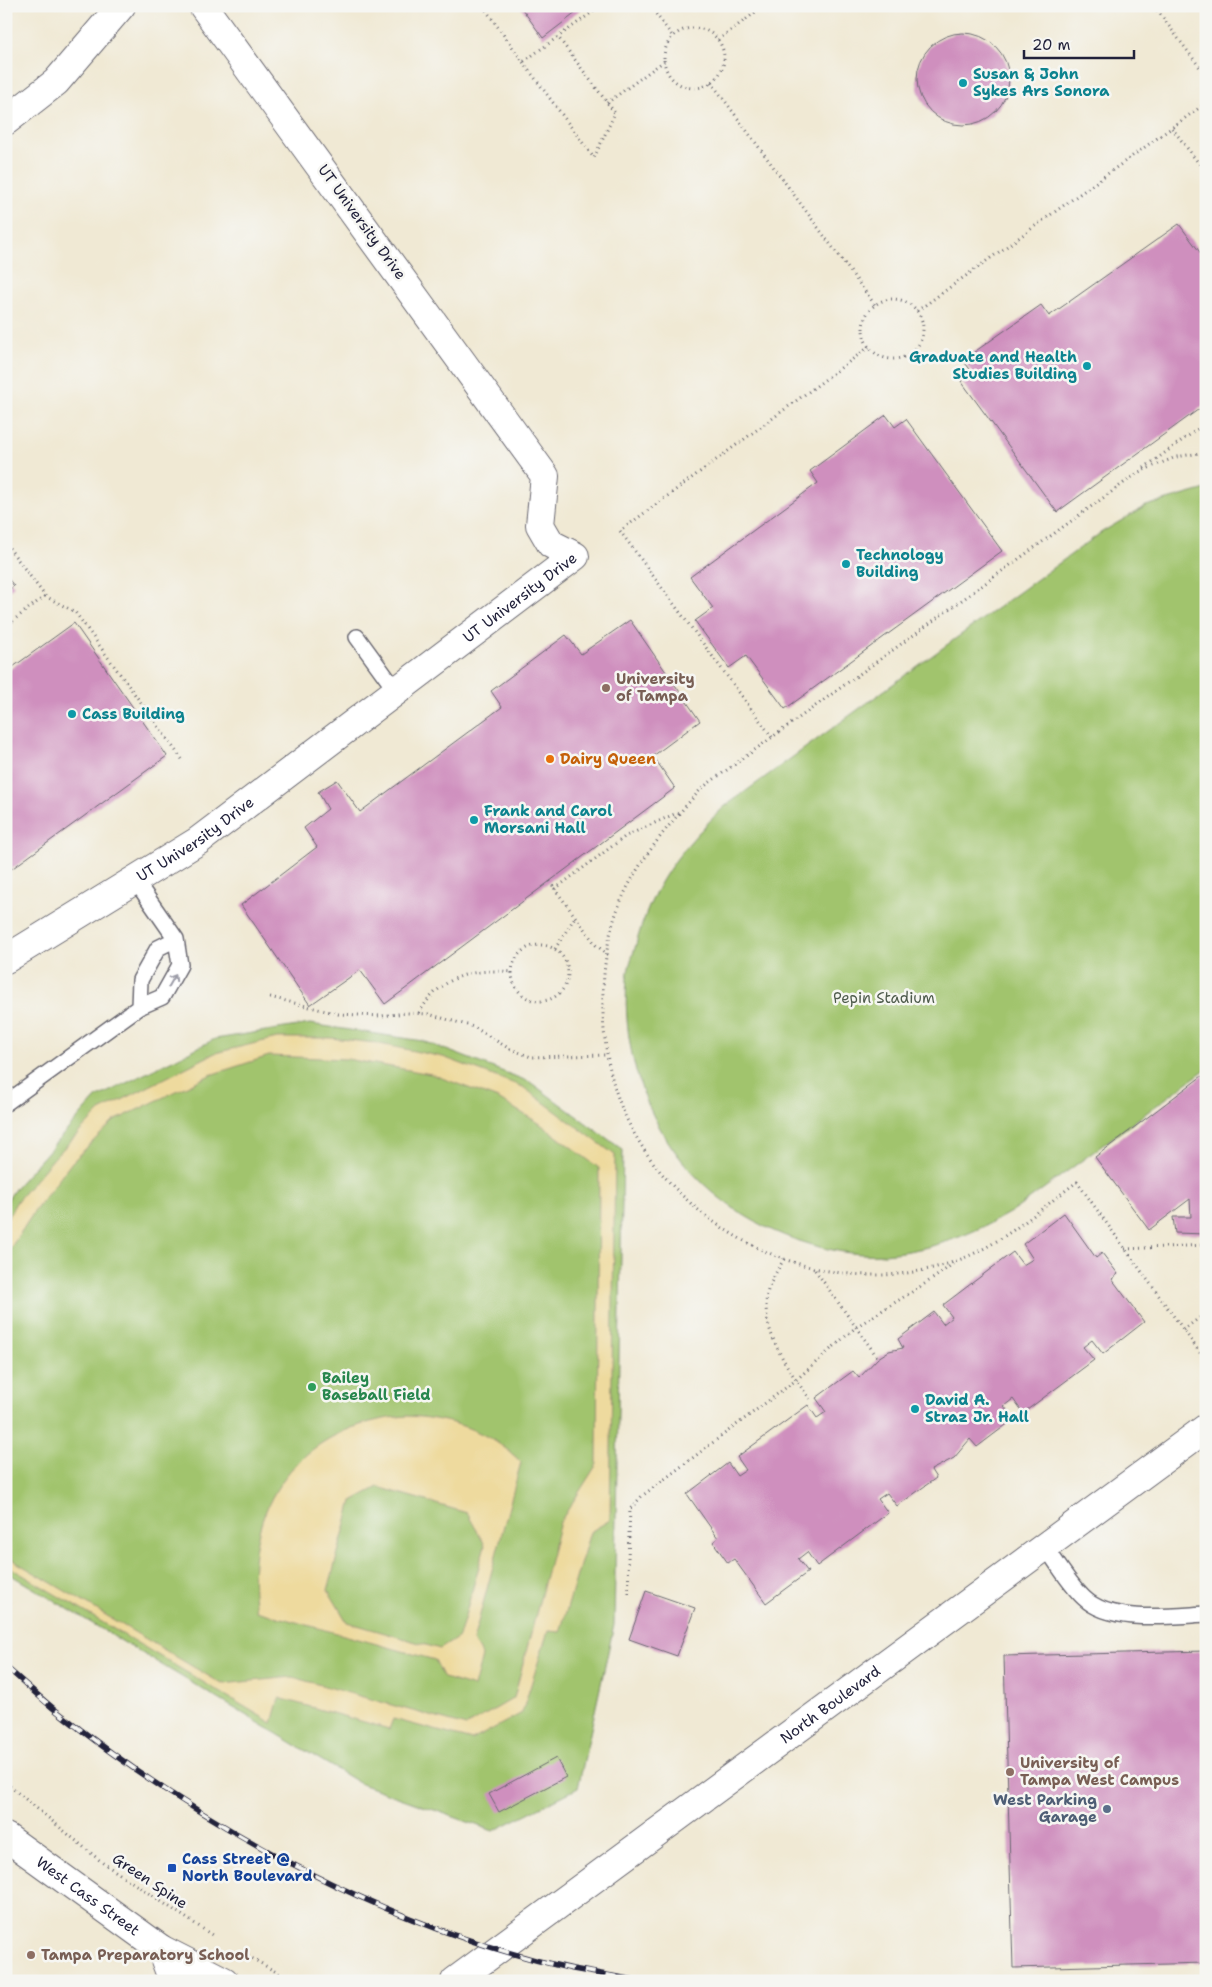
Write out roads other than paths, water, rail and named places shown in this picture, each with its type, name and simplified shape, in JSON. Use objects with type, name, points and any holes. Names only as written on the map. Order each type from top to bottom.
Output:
[{"type":"street","points":[[6,121],[56,82],[121,6]]},
{"type":"street","name":"UT University Drive","points":[[6,959],[198,841],[575,556],[551,544],[540,525],[545,476],[203,6]]},
{"type":"street","name":"North Boulevard","points":[[455,1981],[1206,1428]]},
{"type":"street","name":"West Cass Street","points":[[6,1837],[161,1948],[224,1981]]},
{"type":"street","points":[[161,1948],[173,1981]]},
{"type":"lane","points":[[357,638],[397,692]]},
{"type":"lane","points":[[6,1103],[138,1007],[162,997],[180,965],[176,938],[135,880]]},
{"type":"lane","points":[[138,1007],[140,980],[158,948],[176,938]]},
{"type":"lane","points":[[1045,1546],[1083,1598],[1100,1611],[1160,1616],[1206,1614]]},
{"type":"railway","points":[[6,1667],[56,1710],[119,1758],[178,1798],[304,1870],[371,1902],[438,1929],[506,1952],[573,1969],[640,1981]]},
{"type":"place","name":"Susan & John Sykes Ars Sonora","points":[[963,83]]},
{"type":"place","name":"Graduate and Health Studies Building","points":[[1087,366]]},
{"type":"place","name":"Technology Building","points":[[846,564]]},
{"type":"place","name":"University of Tampa","points":[[606,688]]},
{"type":"place","name":"Cass Building","points":[[72,714]]},
{"type":"place","name":"Dairy Queen","points":[[550,759]]},
{"type":"place","name":"Frank and Carol Morsani Hall","points":[[474,820]]},
{"type":"place","name":"Bailey Baseball Field","points":[[312,1387]]},
{"type":"place","name":"David A. Straz Jr. Hall","points":[[915,1409]]},
{"type":"place","name":"University of Tampa West Campus","points":[[1010,1772]]},
{"type":"place","name":"West Parking Garage","points":[[1107,1809]]},
{"type":"place","name":"Cass Street @ North Boulevard","points":[[172,1868]]},
{"type":"place","name":"Tampa Preparatory School","points":[[31,1955]]},
{"type":"park label","name":"Pepin Stadium","points":[[884,998]]}]
